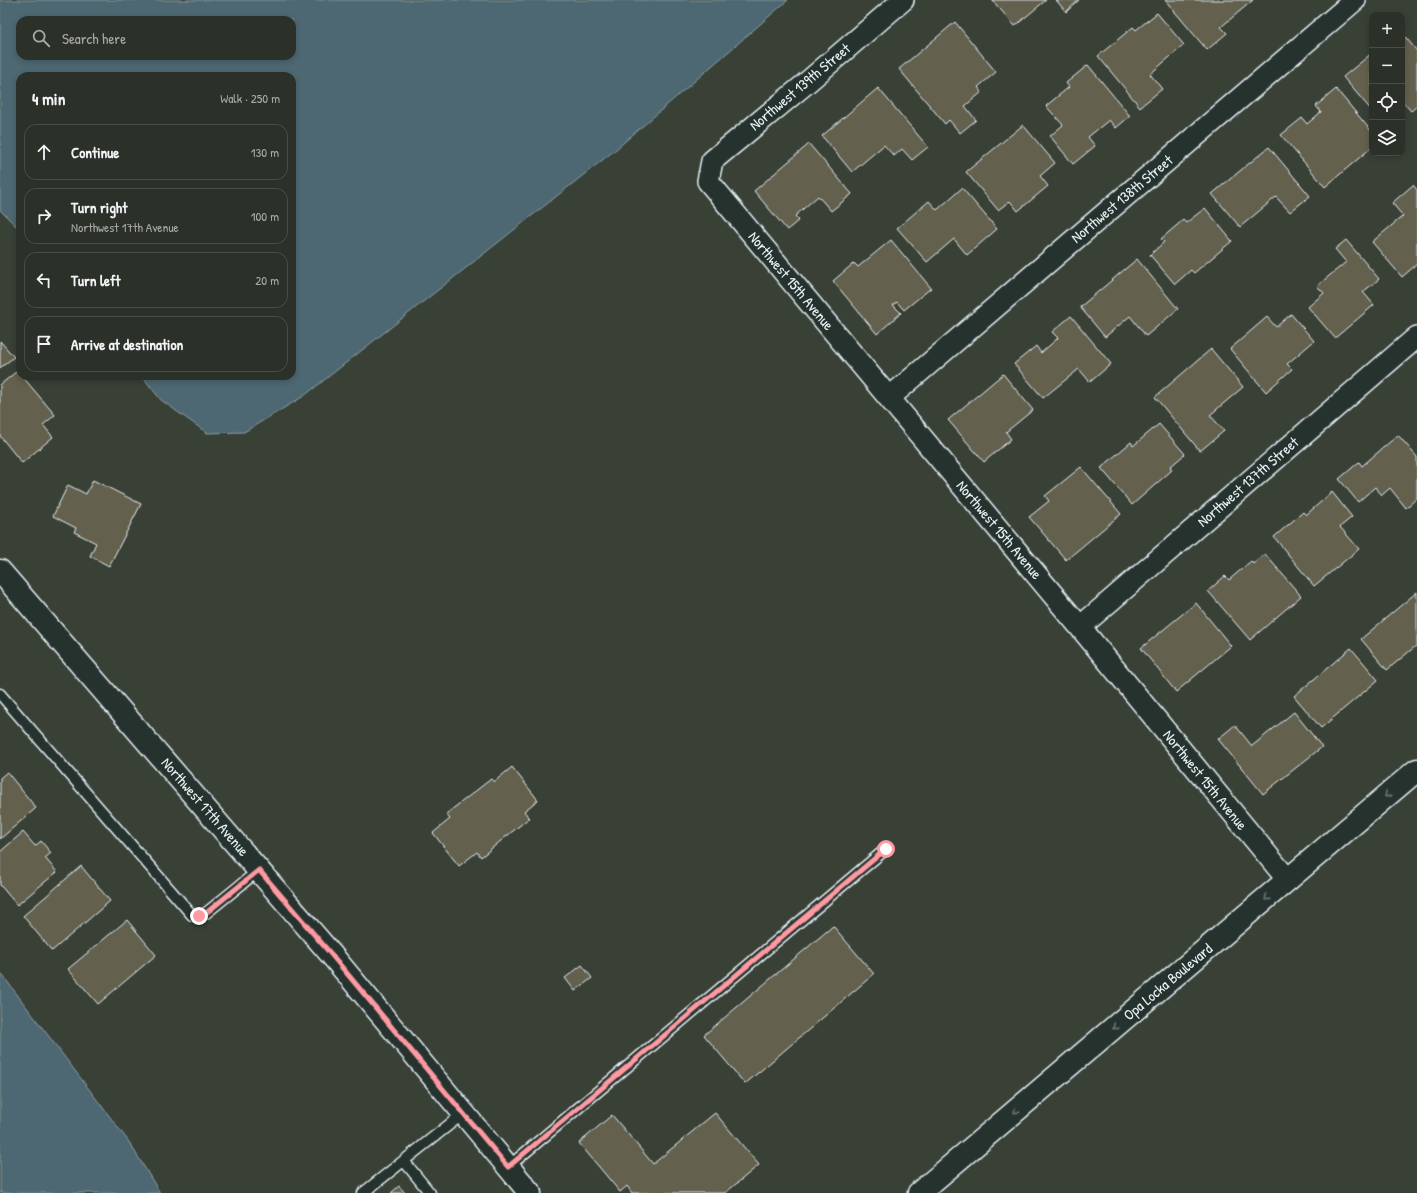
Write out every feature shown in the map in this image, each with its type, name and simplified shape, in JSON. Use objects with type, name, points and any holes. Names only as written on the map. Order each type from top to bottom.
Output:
[{"type":"street","name":"Northwest 139th Street","points":[[708,181],[712,161],[903,0]]},
{"type":"street","name":"Northwest 138th Street","points":[[889,398],[1355,0]]},
{"type":"street","name":"Northwest 15th Avenue","points":[[708,181],[1080,627],[1288,880]]},
{"type":"street","name":"Northwest 137th Street","points":[[1080,627],[1417,337]]},
{"type":"street","name":"Northwest 17th Avenue","points":[[0,571],[259,870],[530,1193]]},
{"type":"street","name":"Opa Locka Boulevard","points":[[919,1193],[1417,770]]},
{"type":"lane","points":[[0,694],[192,915],[199,916],[206,913],[259,870]]},
{"type":"lane","points":[[508,1167],[886,849]]},
{"type":"lane","points":[[363,1193],[464,1113]]},
{"type":"lane","points":[[404,1161],[430,1193]]},
{"type":"water","points":[[3,0],[788,0],[615,150],[304,396],[244,432],[207,433],[161,400],[145,380],[296,380],[296,72],[16,72],[16,226],[0,210],[0,1]]},
{"type":"water","points":[[0,972],[129,1142],[160,1193],[0,1193]]},
{"type":"building","points":[[992,0],[1046,0],[1015,26]]},
{"type":"building","points":[[1056,0],[1079,0],[1066,12]]},
{"type":"building","points":[[1165,0],[1253,0],[1221,27],[1227,33],[1207,50]]},
{"type":"building","points":[[1157,13],[1184,45],[1150,74],[1162,89],[1140,107],[1098,56],[1133,27],[1136,30]]},
{"type":"building","points":[[955,22],[996,72],[978,87],[982,92],[965,106],[976,120],[960,133],[949,120],[945,124],[899,69]]},
{"type":"building","points":[[1405,37],[1417,51],[1417,106],[1411,111],[1405,104]]},
{"type":"building","points":[[1369,55],[1369,107],[1343,77]]},
{"type":"building","points":[[1088,65],[1130,116],[1116,128],[1109,120],[1088,137],[1095,146],[1073,164],[1050,136],[1063,125],[1046,106],[1069,87],[1066,83]]},
{"type":"building","points":[[878,88],[928,147],[912,160],[902,149],[894,156],[884,145],[852,172],[822,136]]},
{"type":"building","points":[[1336,89],[1369,128],[1369,150],[1325,187],[1281,135],[1302,118],[1307,124],[1321,112],[1316,106]]},
{"type":"building","points":[[1023,125],[1055,163],[1040,176],[1048,186],[1018,211],[1010,201],[998,210],[966,172]]},
{"type":"building","points":[[809,144],[852,194],[831,211],[818,196],[795,216],[799,220],[787,230],[754,191]]},
{"type":"building","points":[[1269,147],[1310,196],[1290,212],[1276,197],[1240,227],[1212,194]]},
{"type":"building","points":[[1413,185],[1417,190],[1417,264],[1402,277],[1372,242],[1403,216],[1392,203]]},
{"type":"building","points":[[962,188],[997,229],[967,255],[954,239],[927,262],[897,228],[929,201],[937,210]]},
{"type":"building","points":[[1205,208],[1232,241],[1194,273],[1191,270],[1175,284],[1150,255],[1164,242],[1161,239],[1183,220],[1186,223]]},
{"type":"building","points":[[891,240],[931,288],[904,310],[897,302],[893,305],[901,313],[877,334],[833,281],[854,263],[858,267]]},
{"type":"building","points":[[1346,240],[1379,279],[1363,292],[1374,305],[1335,338],[1308,307],[1324,293],[1317,286],[1346,262],[1335,249]]},
{"type":"building","points":[[1137,259],[1178,309],[1146,336],[1130,316],[1105,337],[1080,307]]},
{"type":"building","points":[[1291,314],[1314,341],[1287,364],[1292,369],[1266,392],[1230,349],[1267,317],[1276,327]]},
{"type":"building","points":[[1071,316],[1111,364],[1090,382],[1079,369],[1043,398],[1014,364],[1036,346],[1041,353],[1058,338],[1052,332]]},
{"type":"building","points":[[0,341],[14,357],[0,368]]},
{"type":"building","points":[[1211,349],[1243,387],[1210,415],[1224,431],[1200,451],[1155,397]]},
{"type":"building","points":[[16,372],[16,380],[25,380],[55,415],[43,425],[53,437],[22,463],[0,436],[0,385]]},
{"type":"building","points":[[1003,374],[1033,410],[1006,432],[1011,439],[984,462],[948,420]]},
{"type":"building","points":[[1159,424],[1185,454],[1170,467],[1172,470],[1132,505],[1101,468],[1131,442],[1133,446]]},
{"type":"building","points":[[1398,435],[1417,457],[1417,498],[1406,508],[1390,488],[1382,495],[1375,487],[1358,502],[1339,479],[1359,462],[1362,466]]},
{"type":"building","points":[[1081,467],[1121,514],[1066,560],[1029,517],[1049,501],[1045,496]]},
{"type":"building","points":[[93,480],[141,504],[109,566],[90,556],[96,543],[74,532],[76,528],[53,516],[68,485],[86,494]]},
{"type":"building","points":[[1332,492],[1352,517],[1340,527],[1359,549],[1314,586],[1274,537],[1303,512],[1306,515]]},
{"type":"building","points":[[1265,554],[1301,596],[1250,640],[1208,591],[1225,576],[1229,580],[1251,561],[1253,564]]},
{"type":"building","points":[[1417,592],[1417,645],[1387,670],[1361,639]]},
{"type":"building","points":[[1196,603],[1231,646],[1176,692],[1141,648]]},
{"type":"building","points":[[1351,648],[1378,680],[1321,728],[1294,696]]},
{"type":"building","points":[[1294,712],[1322,747],[1263,794],[1218,739],[1235,725],[1252,746]]},
{"type":"building","points":[[512,767],[538,800],[524,811],[529,818],[481,857],[477,852],[459,866],[433,833],[450,819],[446,814],[491,779],[494,782]]},
{"type":"building","points":[[7,772],[36,808],[0,839],[0,778]]},
{"type":"building","points":[[23,832],[35,846],[41,841],[51,853],[45,858],[57,872],[17,905],[0,885],[0,852]]},
{"type":"building","points":[[81,866],[110,901],[52,951],[23,916]]},
{"type":"building","points":[[127,920],[156,955],[98,1004],[68,969]]},
{"type":"building","points":[[833,926],[874,974],[745,1084],[704,1035]]},
{"type":"building","points":[[582,965],[592,978],[575,991],[565,978]]},
{"type":"building","points":[[715,1113],[759,1165],[725,1193],[632,1193],[627,1186],[620,1192],[579,1143],[612,1115],[653,1164]]},
{"type":"building","points":[[399,1186],[405,1193],[391,1193]]},
{"type":"route","points":[[199,916],[206,913],[259,870],[508,1167],[886,849]]}]
